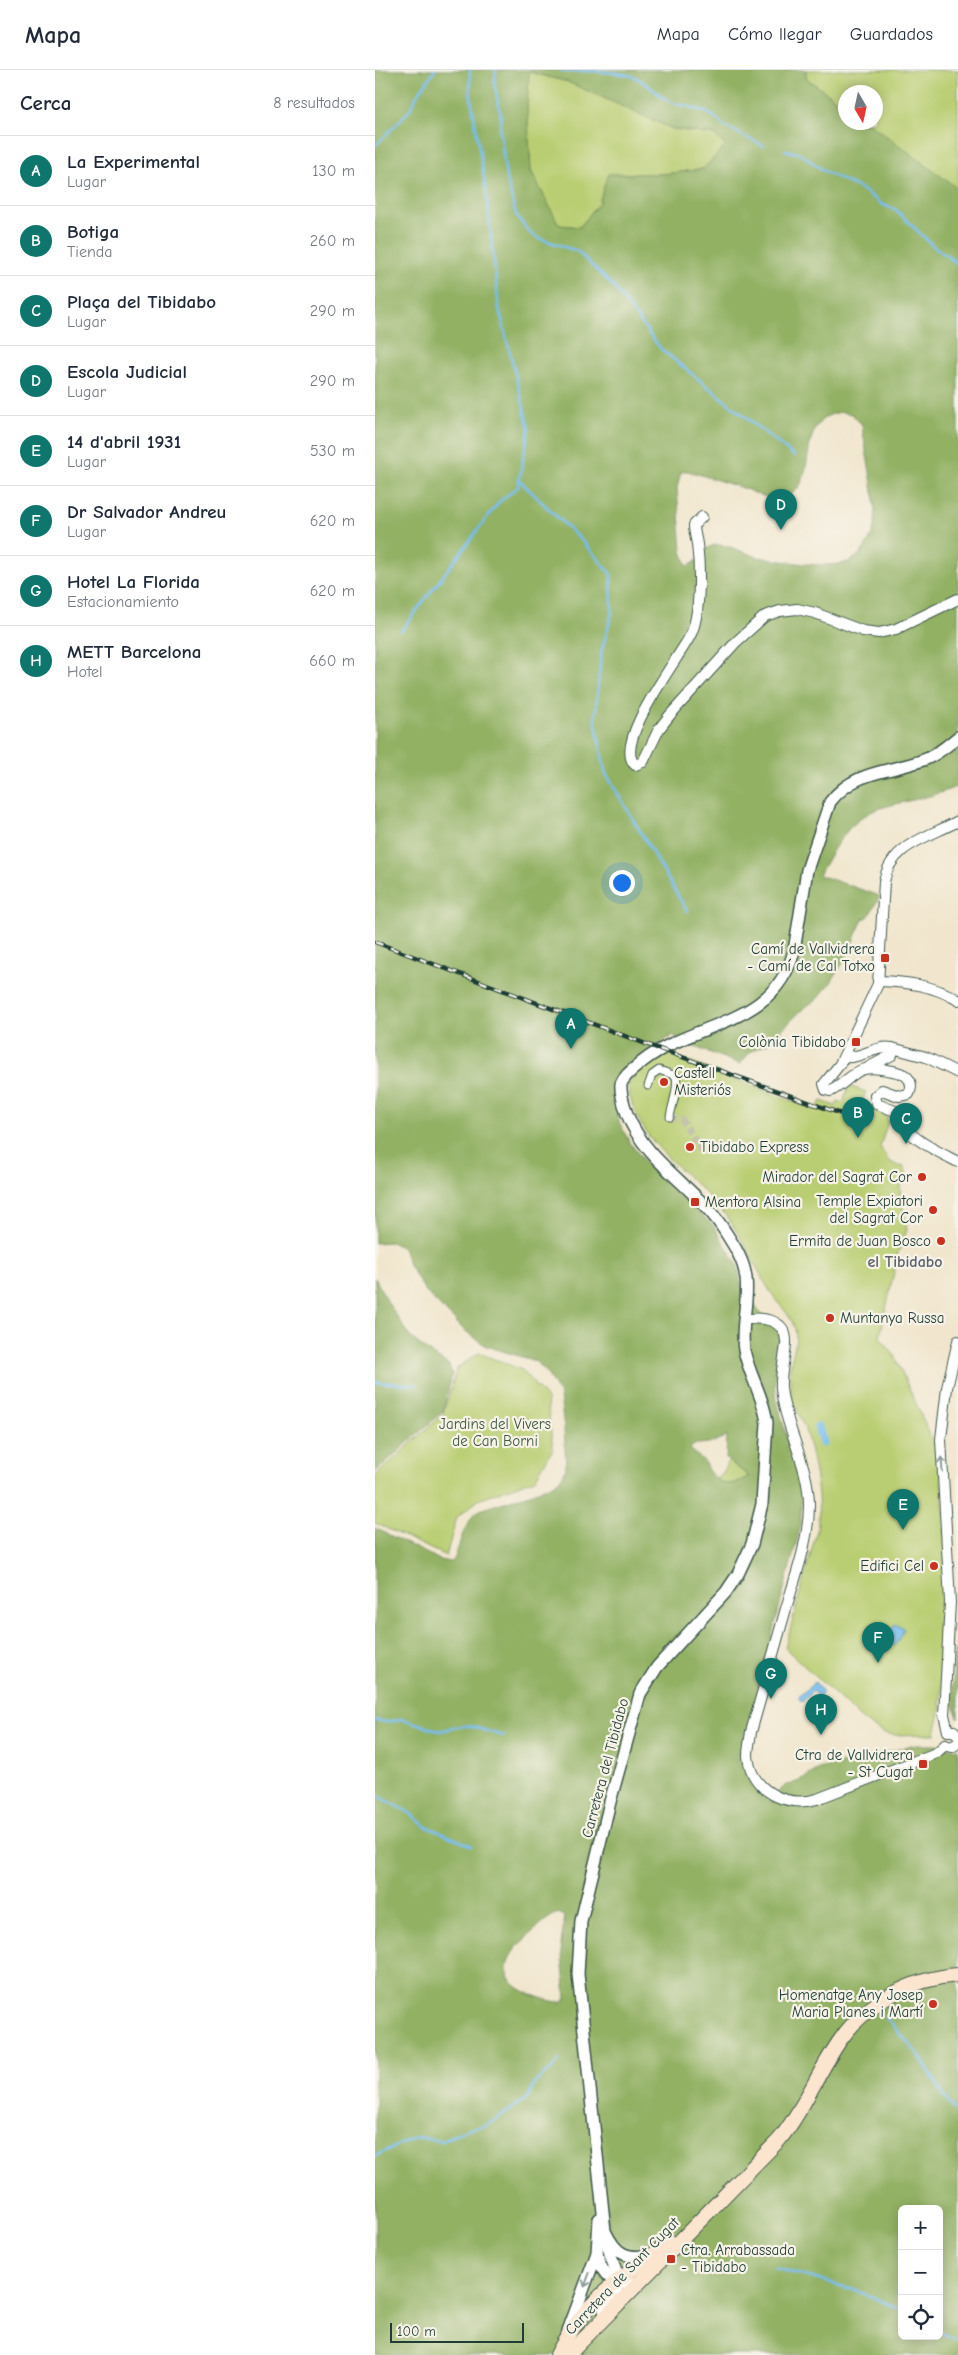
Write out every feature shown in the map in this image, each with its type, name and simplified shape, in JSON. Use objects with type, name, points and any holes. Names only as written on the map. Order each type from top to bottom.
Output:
[{"type":"main road","points":[[693,2226],[768,2152],[790,2127],[805,2104],[835,2047],[855,2022],[873,2006],[898,1992],[923,1981],[958,1975]]},
{"type":"main road","name":"Carretera de Sant Cugat","points":[[569,2348],[582,2313],[616,2281],[693,2226]]},
{"type":"main road","name":"Carretera de Sant Cugat","points":[[557,2355],[569,2348],[641,2282],[693,2226]]},
{"type":"street","points":[[702,517],[694,525],[697,545],[697,588],[694,627],[638,721],[631,749],[632,761],[637,765],[643,762],[659,729],[670,715],[736,642],[765,616],[788,610],[805,610],[863,631],[885,632],[896,630],[958,599]]},
{"type":"street","name":"Carretera del Tibidabo","points":[[600,2195],[578,1974],[581,1921],[612,1794],[640,1694],[657,1667],[726,1592],[741,1566],[754,1537],[762,1504],[767,1423],[762,1399],[747,1362],[743,1343],[747,1280],[737,1251],[713,1213],[659,1163],[641,1141],[624,1104],[621,1088],[628,1074],[659,1050],[756,1006],[764,1001],[778,986],[790,964],[807,870],[830,802],[837,793],[855,779],[931,757],[958,736]]},
{"type":"street","points":[[892,1048],[892,1054],[846,1079],[834,1090],[826,1090],[825,1082],[844,1057],[879,981],[884,882],[888,867],[902,850],[921,838],[958,820]]},
{"type":"street","points":[[879,981],[921,985],[944,992],[958,1000]]},
{"type":"street","points":[[844,1057],[851,1058],[882,1046],[926,1057],[958,1073]]},
{"type":"street","points":[[868,1067],[893,1071],[910,1080],[911,1090],[905,1096],[881,1090],[875,1096],[877,1104],[896,1114],[901,1125],[910,1133],[958,1162]]},
{"type":"street","points":[[647,1086],[652,1075],[659,1070],[676,1076],[678,1084],[672,1099],[670,1118]]},
{"type":"street","points":[[744,1320],[759,1317],[770,1319],[778,1324],[785,1337],[780,1380],[782,1396],[805,1475],[809,1505],[804,1546],[751,1732],[748,1756],[752,1772],[760,1785],[772,1795],[787,1801],[802,1802],[817,1799],[936,1753],[945,1745]]},
{"type":"street","points":[[958,1340],[947,1388],[941,1439],[950,1602],[945,1715],[953,1733],[942,1738],[945,1745],[952,1748],[958,1744]]},
{"type":"street","points":[[600,2195],[607,2246],[617,2269],[616,2281]]},
{"type":"street","points":[[569,2348],[597,2253],[600,2195]]},
{"type":"street","points":[[605,2231],[613,2247],[622,2254],[638,2257],[654,2254]]},
{"type":"street","points":[[597,2253],[603,2272],[616,2281],[629,2284],[641,2282]]},
{"type":"green space","points":[[375,70],[806,70],[806,78],[838,101],[838,130],[878,130],[958,189],[958,786],[940,793],[872,811],[853,825],[837,844],[819,875],[880,896],[868,917],[863,919],[845,959],[830,984],[817,999],[804,1008],[767,1044],[751,1051],[740,1064],[684,1043],[673,1035],[624,1068],[617,1080],[615,1105],[619,1122],[630,1143],[651,1170],[713,1225],[737,1264],[742,1287],[766,1320],[777,1326],[781,1338],[775,1381],[777,1401],[801,1492],[801,1525],[742,1748],[748,1778],[756,1790],[769,1801],[785,1786],[799,1781],[819,1769],[916,1745],[940,1745],[958,1749],[958,2355],[375,2355],[375,1528],[440,1560],[450,1562],[454,1560],[469,1521],[479,1510],[533,1493],[555,1483],[562,1477],[566,1468],[560,1395],[546,1372],[535,1361],[486,1346],[463,1329],[426,1292],[409,1265],[403,1248],[391,1242],[375,1243]],"holes":[[[529,72],[568,82],[673,129],[715,135],[725,146],[703,169],[664,174],[608,174],[599,203],[580,227],[559,225],[531,171],[527,107]],[[842,412],[852,414],[862,425],[872,481],[875,522],[867,545],[857,556],[851,561],[844,563],[816,565],[758,557],[723,545],[717,545],[708,548],[695,562],[687,566],[682,551],[677,488],[683,471],[743,488],[767,497],[775,498],[791,494],[800,485],[805,472],[816,428],[826,417]],[[727,1436],[726,1459],[749,1476],[731,1484],[722,1483],[713,1476],[703,1460],[690,1448],[696,1444],[712,1442]],[[558,1913],[565,1916],[561,1944],[566,1998],[563,2002],[529,1994],[518,1988],[507,1972],[508,1962],[515,1950],[542,1924]]]},
{"type":"green space","points":[[806,70],[958,70],[958,191],[875,130],[883,130],[883,85],[838,85],[838,102],[806,78]]},
{"type":"green space","points":[[529,72],[568,82],[673,129],[715,135],[726,146],[703,169],[664,174],[608,174],[599,203],[580,227],[559,225],[531,171],[527,107]]},
{"type":"green space","points":[[663,1052],[816,1110],[821,1101],[836,1106],[838,1101],[843,1103],[849,1086],[866,1092],[862,1101],[868,1103],[867,1107],[885,1114],[888,1121],[880,1147],[889,1161],[900,1167],[903,1166],[907,1175],[901,1180],[900,1189],[907,1230],[898,1253],[880,1337],[894,1355],[940,1457],[948,1578],[940,1712],[935,1734],[894,1735],[884,1733],[865,1722],[785,1648],[817,1530],[819,1507],[812,1456],[804,1427],[792,1396],[790,1370],[795,1341],[794,1326],[768,1288],[726,1216],[713,1200],[653,1142],[642,1125],[633,1106],[628,1085],[635,1074]]},
{"type":"green space","points":[[375,1278],[409,1336],[449,1365],[452,1374],[443,1411],[375,1472]]},
{"type":"green space","name":"Jardins del Vivers de Can Borni","points":[[479,1353],[522,1370],[547,1399],[553,1449],[535,1479],[481,1498],[457,1517],[446,1556],[375,1523],[375,1476],[443,1414],[457,1368]]},
{"type":"green space","points":[[729,1461],[749,1476],[735,1483],[720,1483],[718,1479]]},
{"type":"green space","points":[[955,1650],[958,1651],[958,1718],[952,1700]]},
{"type":"water","points":[[895,1624],[904,1629],[895,1646],[885,1641]]},
{"type":"water","points":[[815,1682],[823,1692],[818,1697],[813,1691],[802,1702],[798,1697]]},
{"type":"waterway","points":[[375,146],[410,110],[416,97],[435,70]]},
{"type":"waterway","points":[[470,70],[470,91],[486,191],[499,308],[529,429],[519,480],[582,541],[611,574],[612,613],[601,653],[595,719],[605,772],[687,911]]},
{"type":"waterway","points":[[496,70],[494,83],[501,116],[500,130],[506,177],[516,215],[530,233],[538,238],[577,251],[614,287],[661,349],[794,456]]},
{"type":"waterway","points":[[560,70],[568,72],[606,72],[635,77],[671,102],[706,112],[722,125],[764,146]]},
{"type":"waterway","points":[[785,150],[801,154],[824,171],[863,190],[883,205],[895,209],[932,245],[958,264]]},
{"type":"waterway","points":[[401,631],[499,502],[518,487],[519,480]]},
{"type":"waterway","points":[[375,1382],[418,1385]]},
{"type":"waterway","points":[[818,1427],[823,1443]]},
{"type":"waterway","points":[[375,1720],[387,1722],[403,1719],[440,1731],[470,1726],[504,1736]]},
{"type":"waterway","points":[[375,1794],[410,1813],[425,1826],[472,1846]]},
{"type":"waterway","points":[[885,2017],[919,2055],[958,2114]]},
{"type":"waterway","points":[[375,2156],[416,2137],[442,2141],[467,2129],[486,2126],[526,2099],[536,2082],[554,2068],[559,2060]]},
{"type":"waterway","points":[[776,2268],[856,2291],[898,2309]]},
{"type":"waterway","points":[[943,2334],[958,2340]]},
{"type":"tunnel","points":[[670,1117],[682,1120],[704,1154]]},
{"type":"railway","points":[[375,942],[654,1047],[850,1117]]},
{"type":"place","name":"Escola Judicial","points":[[781,530]]},
{"type":"place","name":"Camí de Vallvidrera - Camí de Cal Totxo","points":[[885,958]]},
{"type":"place","name":"Colònia Tibidabo","points":[[856,1042]]},
{"type":"place","name":"La Experimental","points":[[571,1049]]},
{"type":"place","name":"Castell Misteriós","points":[[664,1082]]},
{"type":"place","name":"Botiga","points":[[858,1138]]},
{"type":"place","name":"Plaça del Tibidabo","points":[[906,1144]]},
{"type":"place","name":"Tibidabo Express","points":[[690,1147]]},
{"type":"place","name":"Mirador del Sagrat Cor","points":[[922,1177]]},
{"type":"place","name":"Mentora Alsina","points":[[695,1202]]},
{"type":"place","name":"Temple Expiatori del Sagrat Cor","points":[[933,1210]]},
{"type":"place","name":"Ermita de Juan Bosco","points":[[941,1241]]},
{"type":"place","name":"Muntanya Russa","points":[[830,1318]]},
{"type":"place","name":"14 d'abril 1931","points":[[903,1530]]},
{"type":"place","name":"Edifici Cel","points":[[934,1566]]},
{"type":"place","name":"Dr Salvador Andreu","points":[[878,1663]]},
{"type":"place","name":"Hotel La Florida","points":[[771,1699]]},
{"type":"place","name":"METT Barcelona","points":[[821,1735]]},
{"type":"place","name":"Ctra de Vallvidrera - St Cugat","points":[[923,1764]]},
{"type":"place","name":"Homenatge Any Josep Maria Planes i Martí","points":[[933,2004]]},
{"type":"place","name":"Ctra. Arrabassada - Tibidabo","points":[[671,2259]]},
{"type":"district","name":"el Tibidabo","points":[[905,1261]]}]
